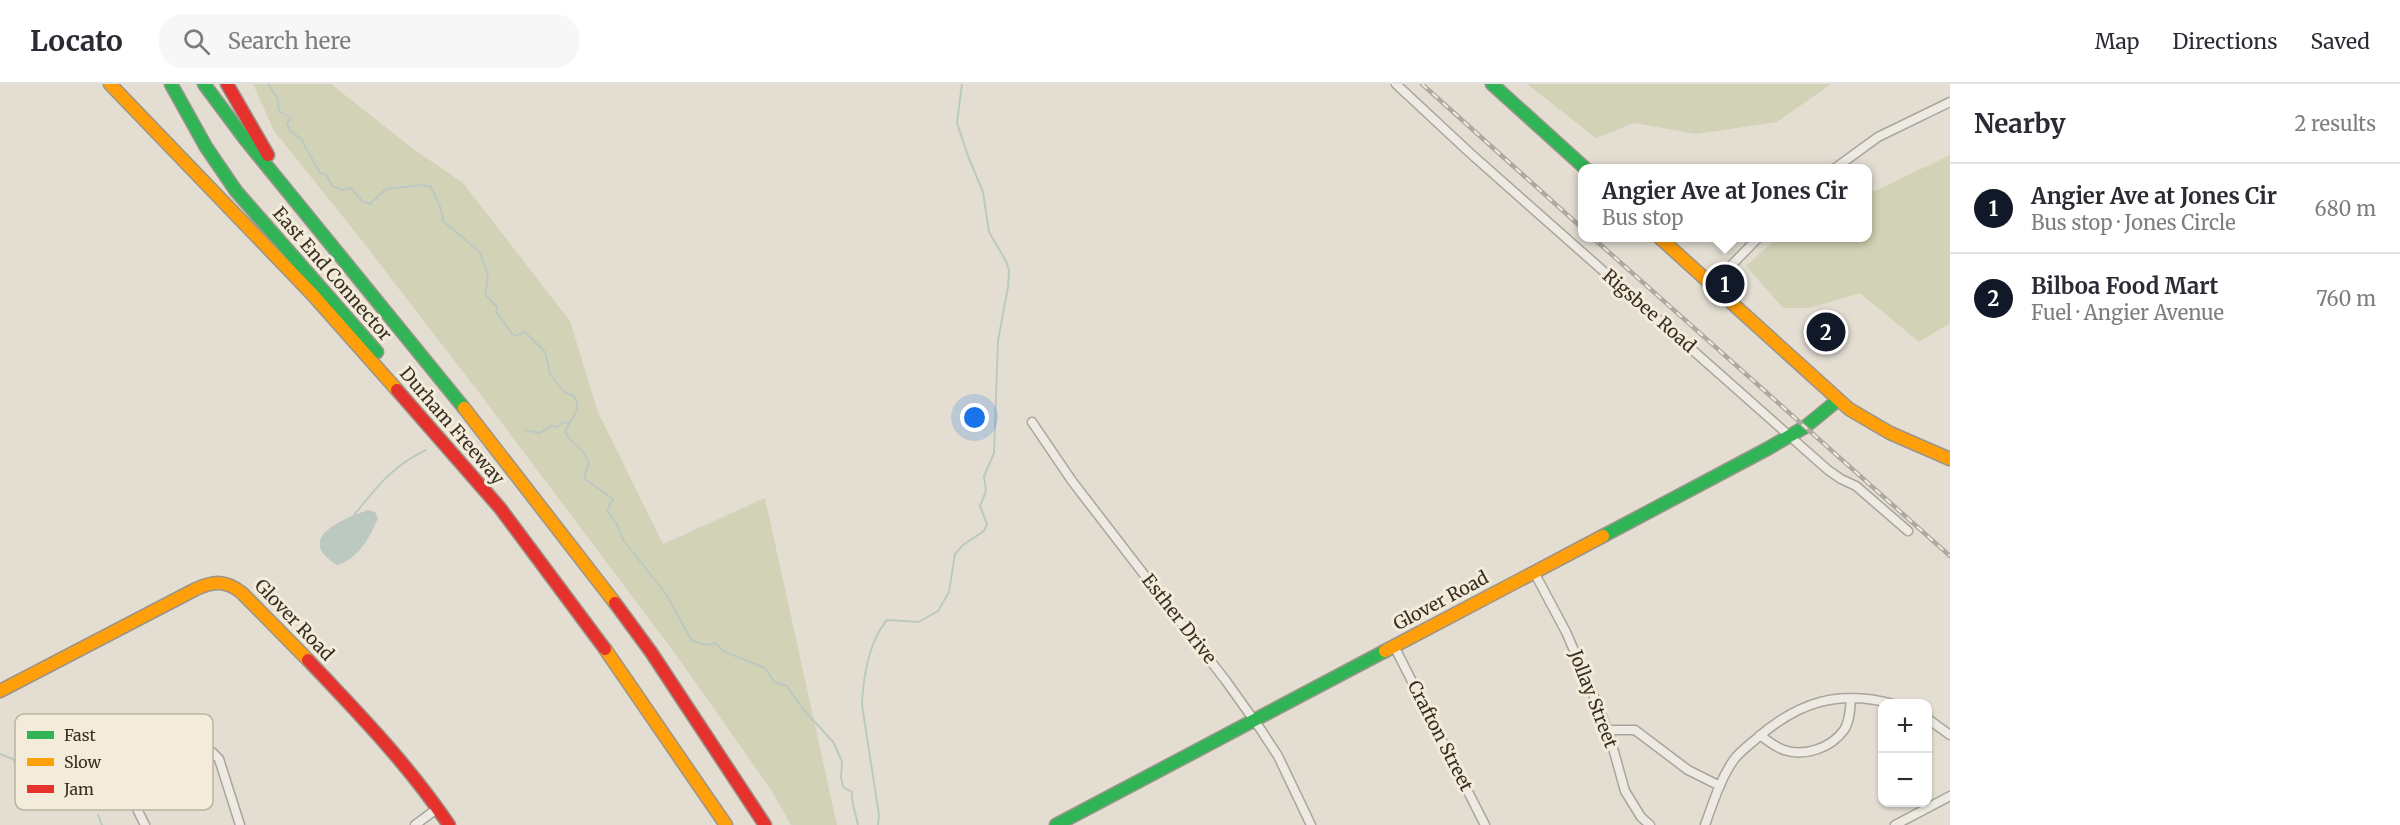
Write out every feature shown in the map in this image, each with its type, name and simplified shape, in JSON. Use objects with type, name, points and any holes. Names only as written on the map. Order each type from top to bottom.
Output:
[{"type":"main road","name":"Durham Freeway","points":[[110,84],[312,294],[500,508],[623,672],[726,825]]},
{"type":"main road","name":"East End Connector","points":[[171,84],[206,147],[236,190],[373,347],[500,508]]},
{"type":"main road","name":"Durham Freeway","points":[[204,84],[245,140],[492,441],[570,541],[651,652],[765,825]]},
{"type":"main road","name":"East End Connector","points":[[227,84],[258,139],[310,220]]},
{"type":"main road","points":[[1492,84],[1582,164]]},
{"type":"main road","points":[[1665,242],[1838,400],[1881,429],[1950,459]]},
{"type":"main road","name":"Glover Road","points":[[1056,825],[1791,436],[1838,400]]},
{"type":"main road","name":"Glover Road","points":[[0,691],[196,589],[211,582],[225,582],[240,590],[392,748],[449,825]]},
{"type":"street","name":"Rigsbee Road","points":[[1396,84],[1470,153],[1828,470],[1856,486],[1908,531]]},
{"type":"street","points":[[1840,164],[1878,137],[1950,102]]},
{"type":"street","points":[[1712,285],[1753,242]]},
{"type":"street","name":"Esther Drive","points":[[1032,422],[1072,481],[1226,681],[1278,756],[1311,825]]},
{"type":"street","name":"Jollay Street","points":[[1534,572],[1566,632],[1607,730],[1625,791],[1641,817],[1650,825]]},
{"type":"street","name":"Crafton Street","points":[[1394,646],[1485,825]]},
{"type":"street","points":[[1760,735],[1784,750],[1802,753],[1812,751],[1830,742],[1843,731],[1849,717],[1851,698]]},
{"type":"street","points":[[1706,825],[1720,786],[1733,762],[1760,735],[1789,713],[1828,699],[1878,699]]},
{"type":"street","points":[[1932,721],[1950,735]]},
{"type":"street","points":[[1607,730],[1635,730],[1688,770],[1720,786]]},
{"type":"street","points":[[213,753],[219,759],[240,825]]},
{"type":"street","points":[[1895,825],[1950,796]]},
{"type":"street","points":[[415,825],[438,808]]},
{"type":"street","points":[[138,810],[146,825]]},
{"type":"green space","points":[[253,84],[331,84],[412,148],[463,183],[570,321],[598,412],[663,544],[765,498],[837,825],[791,825],[770,788],[673,651],[477,390],[274,131]]},
{"type":"green space","points":[[1527,84],[1831,84],[1777,122],[1696,134],[1634,123],[1596,138]]},
{"type":"green space","points":[[1950,155],[1950,323],[1919,342],[1860,293],[1810,308],[1783,308],[1746,266],[1773,242],[1872,242],[1872,190],[1875,191]]},
{"type":"shaded area","points":[[368,510],[375,512],[378,518],[371,533],[357,553],[337,565],[325,555],[320,546],[321,538],[336,524]]},
{"type":"waterway","points":[[268,84],[277,97],[279,111],[291,118],[287,124],[290,131],[303,140],[320,173],[326,174],[332,186],[343,190],[351,188],[362,201],[370,204],[386,189],[423,185],[431,187],[441,209],[443,221],[480,252],[488,276],[485,295],[497,307],[496,312],[514,336],[525,332],[545,352],[550,374],[564,392],[574,396],[577,410],[565,431],[570,440],[587,458],[589,464],[585,479],[613,499],[607,511],[617,524],[623,540],[666,594],[692,641],[706,645],[716,643],[723,651],[765,668],[774,682],[787,686],[803,709],[834,743],[842,762],[843,787],[852,792],[858,825]]},
{"type":"waterway","points":[[878,825],[879,815],[862,705],[871,649],[887,620],[919,622],[938,611],[949,592],[955,554],[963,545],[984,531],[987,524],[980,506],[986,491],[984,476],[994,453],[998,341],[1009,270],[989,232],[983,192],[957,123],[962,84]]},
{"type":"waterway","points":[[525,430],[540,433],[551,426],[557,427],[564,422],[569,423]]},
{"type":"waterway","points":[[354,515],[394,470],[426,450]]},
{"type":"waterway","points":[[0,754],[13,759],[15,763]]},
{"type":"waterway","points":[[98,815],[102,825]]},
{"type":"railway","points":[[1422,84],[1578,224]]},
{"type":"railway","points":[[1597,242],[1950,556]]},
{"type":"traffic: fast","points":[[171,84],[206,147],[236,191],[377,352]]},
{"type":"traffic: fast","points":[[204,84],[245,139],[464,408]]},
{"type":"traffic: fast","points":[[1492,84],[1580,164]]},
{"type":"traffic: fast","points":[[1603,536],[1767,449],[1805,427],[1838,400]]},
{"type":"traffic: fast","points":[[1056,825],[1385,651]]},
{"type":"traffic: slow","points":[[110,84],[312,294],[397,390]]},
{"type":"traffic: slow","points":[[1664,242],[1849,409],[1890,433],[1950,459]]},
{"type":"traffic: slow","points":[[464,408],[615,603]]},
{"type":"traffic: slow","points":[[1385,651],[1603,536]]},
{"type":"traffic: slow","points":[[0,691],[196,589],[214,583],[231,586],[242,593],[308,660]]},
{"type":"traffic: slow","points":[[605,649],[726,825]]},
{"type":"traffic: jam","points":[[227,84],[268,155]]},
{"type":"traffic: jam","points":[[397,390],[500,508],[605,649]]},
{"type":"traffic: jam","points":[[615,603],[651,652],[765,825]]},
{"type":"traffic: jam","points":[[308,660],[399,760],[449,825]]},
{"type":"place","name":"Angier Ave at Jones Cir","points":[[1725,284]]},
{"type":"place","name":"Bilboa Food Mart","points":[[1826,332]]}]
